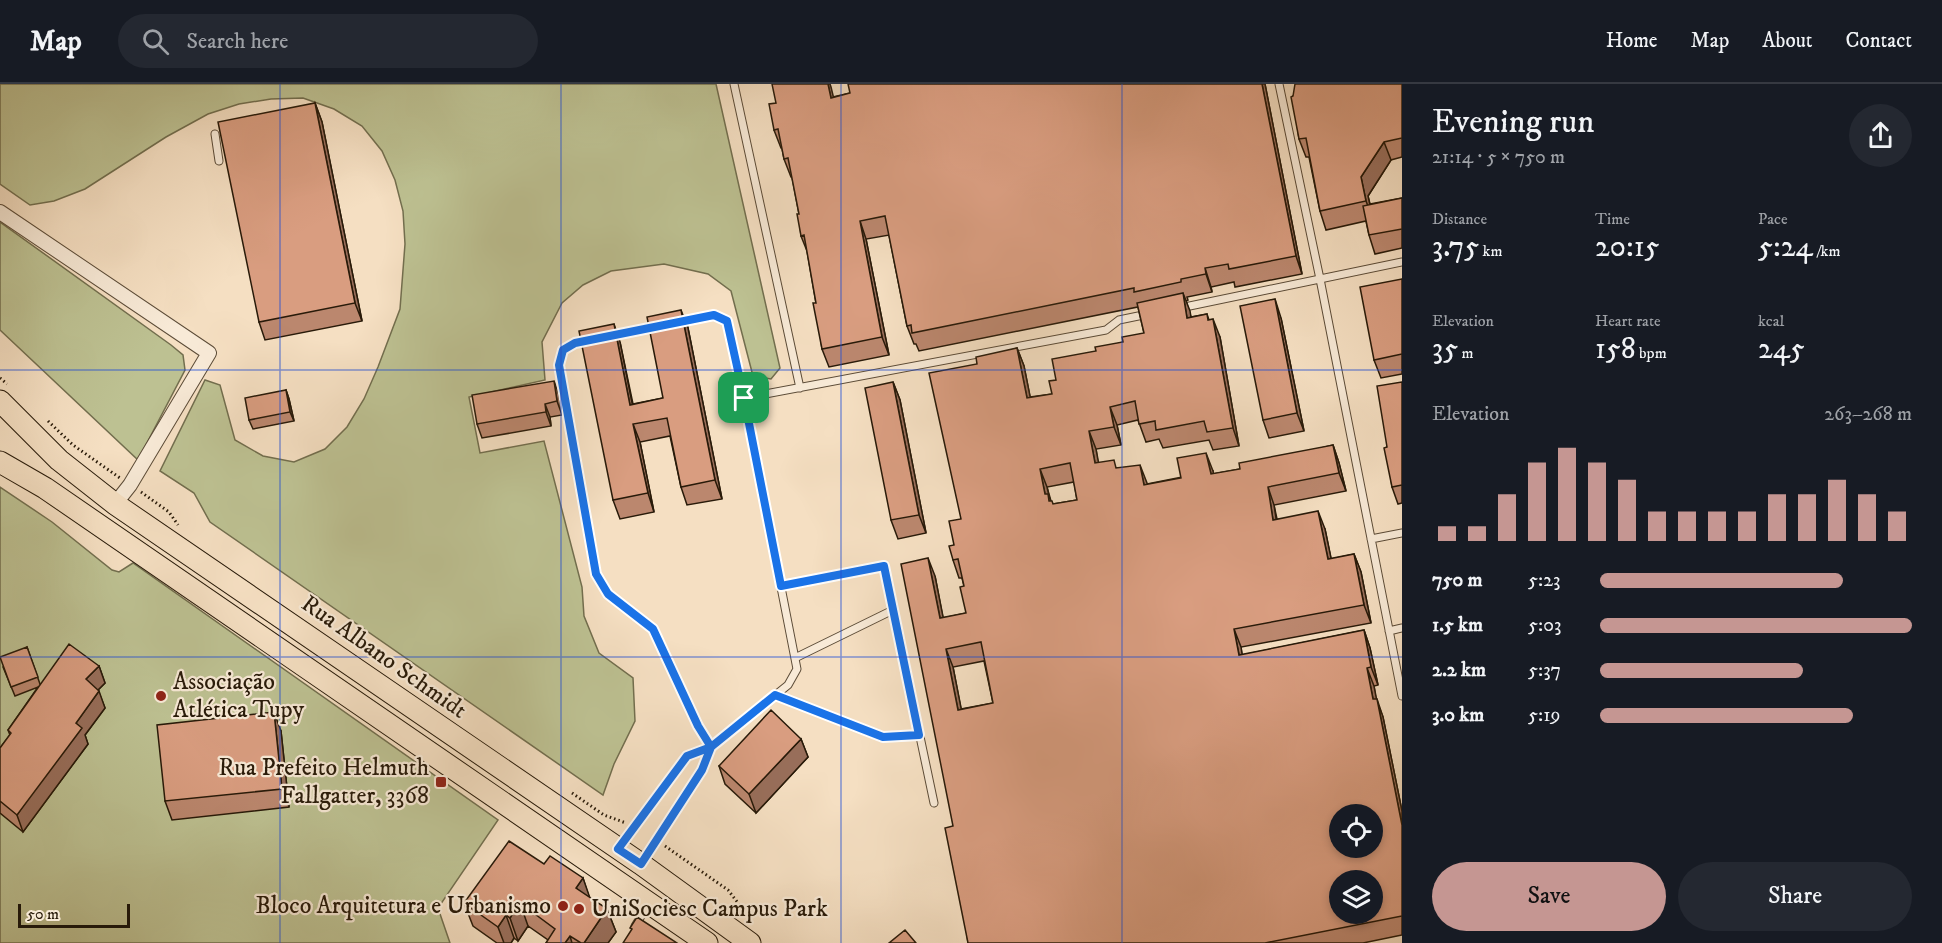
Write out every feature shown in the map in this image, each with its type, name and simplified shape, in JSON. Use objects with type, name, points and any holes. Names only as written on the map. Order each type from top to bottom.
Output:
[{"type":"main road","name":"Rua Albano Schmidt","points":[[4,393],[59,460],[116,504],[618,849],[753,935]]},
{"type":"main road","points":[[0,462],[54,494],[707,943]]},
{"type":"street","points":[[0,212],[209,353],[130,485],[116,504]]},
{"type":"lane","points":[[734,84],[800,388]]},
{"type":"lane","points":[[1279,84],[1402,696]]},
{"type":"lane","points":[[215,134],[219,161]]},
{"type":"lane","points":[[1175,309],[1402,262]]},
{"type":"lane","points":[[744,398],[1106,330],[1119,320],[1153,313]]},
{"type":"lane","points":[[618,849],[687,756],[711,747],[788,685],[797,669],[727,321],[714,315],[575,343],[563,350],[559,365],[596,574],[608,594],[653,629],[698,726],[711,747]]},
{"type":"lane","points":[[1371,539],[1402,533]]},
{"type":"lane","points":[[781,586],[884,566],[934,803]]},
{"type":"lane","points":[[795,658],[893,610]]},
{"type":"lane","points":[[1389,631],[1402,628]]},
{"type":"lane","points":[[775,695],[883,737],[919,735]]},
{"type":"lane","points":[[641,864],[702,770],[711,747]]},
{"type":"lane","points":[[631,933],[650,903]]},
{"type":"path","points":[[0,378],[4,393]]},
{"type":"path","points":[[41,415],[73,445],[169,513],[181,530]]},
{"type":"path","points":[[565,788],[604,815],[634,826]]},
{"type":"path","points":[[656,840],[728,890],[753,935]]},
{"type":"green space","points":[[0,84],[716,84],[780,368],[771,379],[753,376],[731,291],[708,274],[664,264],[611,271],[583,285],[562,303],[542,342],[545,380],[469,397],[480,453],[544,441],[582,587],[584,616],[599,653],[633,678],[635,721],[614,764],[603,795],[210,522],[194,493],[160,471],[205,380],[220,385],[235,440],[263,456],[294,462],[325,449],[347,427],[364,399],[400,309],[405,244],[403,211],[395,180],[382,151],[362,126],[334,109],[303,98],[271,99],[239,104],[208,114],[166,137],[85,189],[54,201],[30,205],[0,184]]},
{"type":"green space","points":[[0,222],[183,355],[185,370],[138,460],[0,330]]},
{"type":"green space","name":"Associação Atlética Tupy","points":[[0,487],[52,522],[112,570],[119,572],[133,563],[498,820],[438,908],[450,943],[0,943]]},
{"type":"building","points":[[772,84],[828,84],[831,98],[850,93],[848,84],[1262,84],[1296,256],[1229,269],[1228,264],[1205,268],[1206,274],[1181,279],[1181,282],[1134,292],[1134,288],[912,333],[911,325],[907,326],[885,216],[860,221],[882,337],[822,349],[804,235],[801,236],[788,158],[784,159],[778,129],[774,130],[769,104],[776,103]]},
{"type":"building","points":[[1295,84],[1402,84],[1402,138],[1384,142],[1361,177],[1366,201],[1320,211],[1306,138],[1299,139],[1291,97]]},
{"type":"building","points":[[315,103],[355,303],[259,322],[218,122]]},
{"type":"building","points":[[1402,198],[1402,229],[1369,235],[1363,206]]},
{"type":"building","points":[[1402,279],[1402,354],[1374,360],[1360,287]]},
{"type":"building","points":[[1183,293],[1187,318],[1207,314],[1208,320],[1213,319],[1233,428],[1207,432],[1204,421],[1156,430],[1155,421],[1139,424],[1135,401],[1110,407],[1114,427],[1089,431],[1095,463],[1114,460],[1116,468],[1140,465],[1144,485],[1181,478],[1177,458],[1206,453],[1211,474],[1240,469],[1239,463],[1333,445],[1339,473],[1268,487],[1273,520],[1318,511],[1328,559],[1354,554],[1364,605],[1234,629],[1239,655],[1364,630],[1371,667],[1367,668],[1373,699],[1377,699],[1402,825],[1402,916],[1383,920],[1383,870],[1329,870],[1329,924],[1361,924],[1265,943],[968,943],[945,828],[953,826],[901,564],[928,558],[940,618],[966,613],[960,587],[964,586],[958,559],[953,560],[949,546],[954,545],[949,521],[961,519],[929,373],[977,364],[976,357],[1017,348],[1027,398],[1052,394],[1049,381],[1056,380],[1052,359],[1096,351],[1095,347],[1123,342],[1122,337],[1144,333],[1137,303]],"holes":[[[1070,463],[1077,500],[1053,504],[1049,501],[1048,494],[1045,494],[1040,469]],[[981,642],[993,703],[958,710],[946,649]]]},
{"type":"building","points":[[1275,299],[1297,413],[1263,420],[1240,306]]},
{"type":"building","points":[[681,310],[715,480],[681,487],[667,418],[633,424],[648,493],[613,500],[579,331],[614,324],[630,405],[663,398],[647,317]]},
{"type":"building","points":[[554,381],[557,401],[545,404],[546,412],[477,424],[472,395]]},
{"type":"building","points":[[893,382],[919,515],[891,520],[865,388]]},
{"type":"building","points":[[1402,382],[1402,485],[1392,487],[1384,448],[1387,447],[1377,386]]},
{"type":"building","points":[[286,390],[290,412],[249,420],[245,398]]},
{"type":"building","points":[[69,644],[99,666],[86,679],[99,691],[76,723],[82,728],[17,815],[0,801],[0,748],[11,733],[8,730]]},
{"type":"building","points":[[27,647],[38,677],[11,687],[0,657]]},
{"type":"building","points":[[771,710],[801,739],[749,794],[719,766]]},
{"type":"building","points":[[274,712],[282,789],[165,801],[157,725]]},
{"type":"building","points":[[509,841],[544,864],[550,856],[583,878],[576,888],[607,909],[584,943],[570,936],[565,943],[546,943],[555,929],[520,903],[510,918],[506,915],[498,927],[464,903]]},
{"type":"building","points":[[637,917],[677,943],[623,943]]},
{"type":"building","points":[[905,930],[916,943],[889,943]]},
{"type":"place","name":"Associação Atlética Tupy","points":[[161,696]]},
{"type":"place","name":"Rua Prefeito Helmuth Fallgatter, 3368","points":[[441,782]]},
{"type":"place","name":"Bloco Arquitetura e Urbanismo","points":[[563,906]]},
{"type":"place","name":"UniSociesc Campus Park","points":[[579,909]]},
{"type":"route","points":[[744,398],[727,321],[714,315],[575,343],[563,350],[559,365],[596,574],[608,594],[653,629],[698,726],[711,747],[687,756],[618,849],[641,864],[702,770],[711,747],[775,695],[883,737],[919,735],[884,566],[781,586],[744,398]]}]
